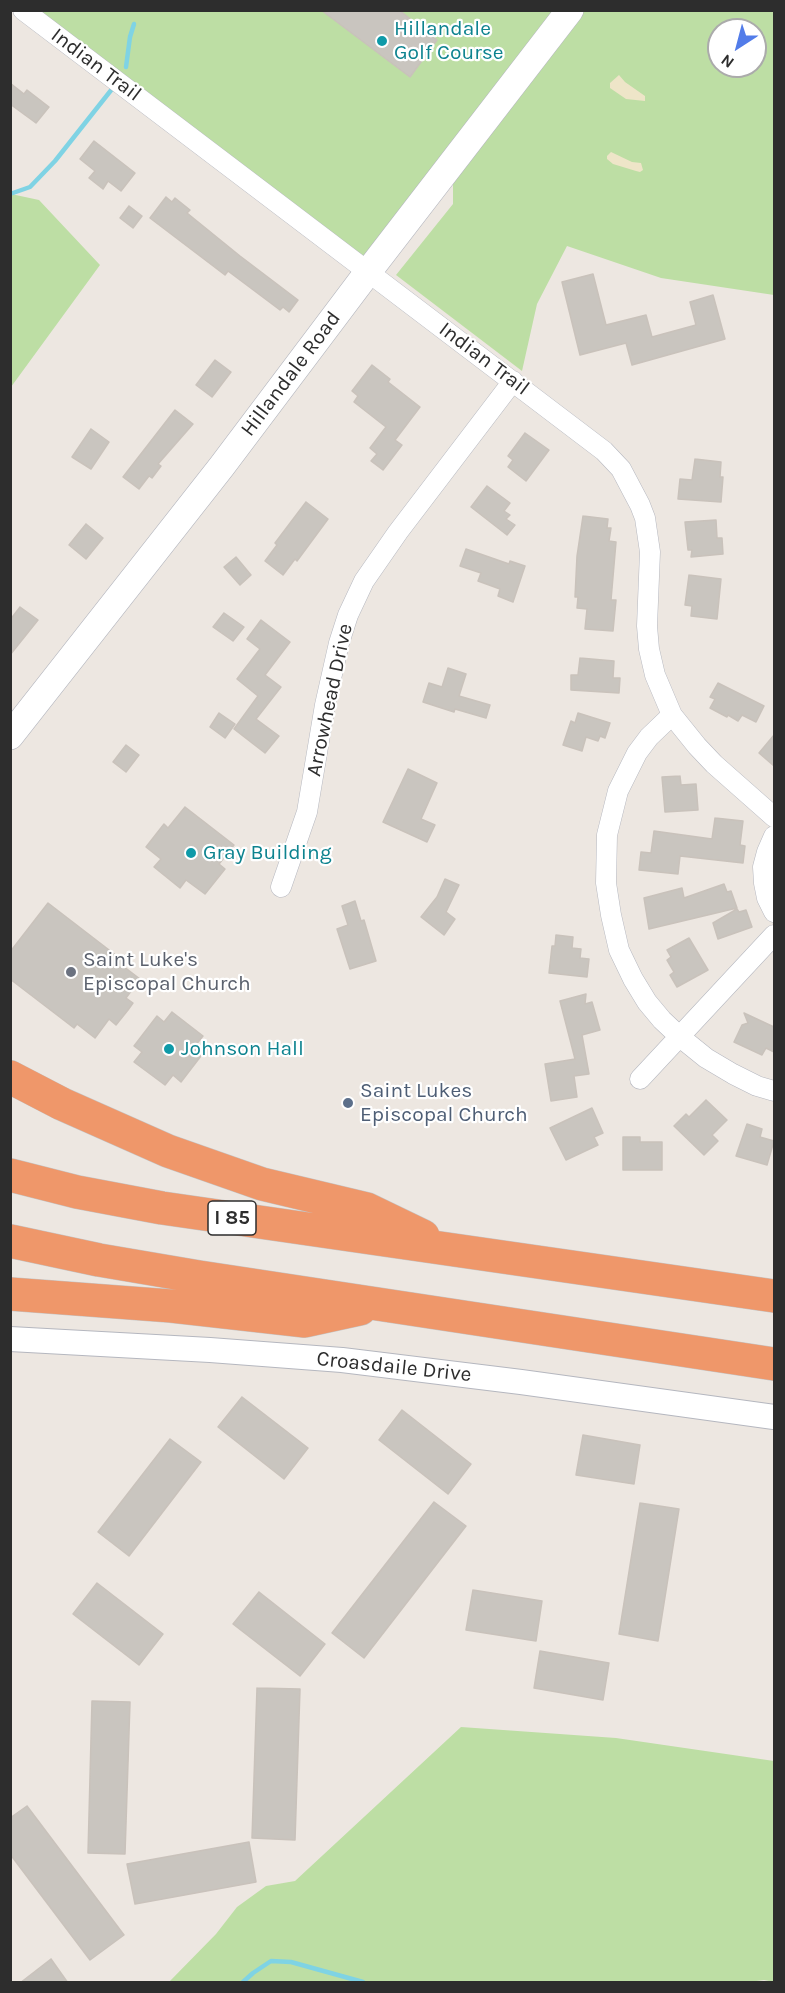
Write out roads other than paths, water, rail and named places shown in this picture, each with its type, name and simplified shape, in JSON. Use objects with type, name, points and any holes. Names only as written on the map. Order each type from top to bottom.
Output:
[{"type":"highway","points":[[10,1077],[62,1104],[168,1151],[262,1184],[367,1209],[455,1251]]},
{"type":"highway","name":"I 85","points":[[10,1175],[77,1192],[162,1208],[774,1296]]},
{"type":"highway","points":[[10,1241],[99,1260],[774,1365]]},
{"type":"highway","points":[[10,1294],[171,1306],[304,1321],[381,1305]]},
{"type":"main road","name":"Hillandale Road","points":[[10,736],[222,466],[570,10]]},
{"type":"street","name":"Indian Trail","points":[[23,10],[513,381],[604,451],[621,469],[645,518],[650,552],[646,626],[649,649],[655,675],[672,715],[708,758],[774,817]]},
{"type":"street","name":"Arrowhead Drive","points":[[281,887],[306,812],[337,653],[348,615],[364,581],[398,532],[513,381]]},
{"type":"street","points":[[672,715],[649,737],[637,753],[618,791],[607,835],[606,883],[620,950],[633,979],[657,1014],[680,1037],[706,1058],[733,1074],[757,1086],[774,1091]]},
{"type":"street","points":[[774,836],[763,867],[767,898],[774,912]]},
{"type":"street","points":[[640,1079],[774,935]]},
{"type":"street","name":"Croasdaile Drive","points":[[10,1339],[342,1360],[774,1417]]},
{"type":"waterway","points":[[126,67],[134,24]]},
{"type":"waterway","points":[[10,194],[30,187],[55,161],[112,89]]},
{"type":"waterway","points":[[243,1982],[271,1961],[291,1962],[363,1982]]},
{"type":"place","name":"Hillandale Golf Course","points":[[382,41]]},
{"type":"place","name":"Gray Building","points":[[191,853]]},
{"type":"place","name":"Saint Luke's Episcopal Church","points":[[71,972]]},
{"type":"place","name":"Johnson Hall","points":[[169,1049]]},
{"type":"place","name":"Saint Lukes Episcopal Church","points":[[348,1103]]}]
